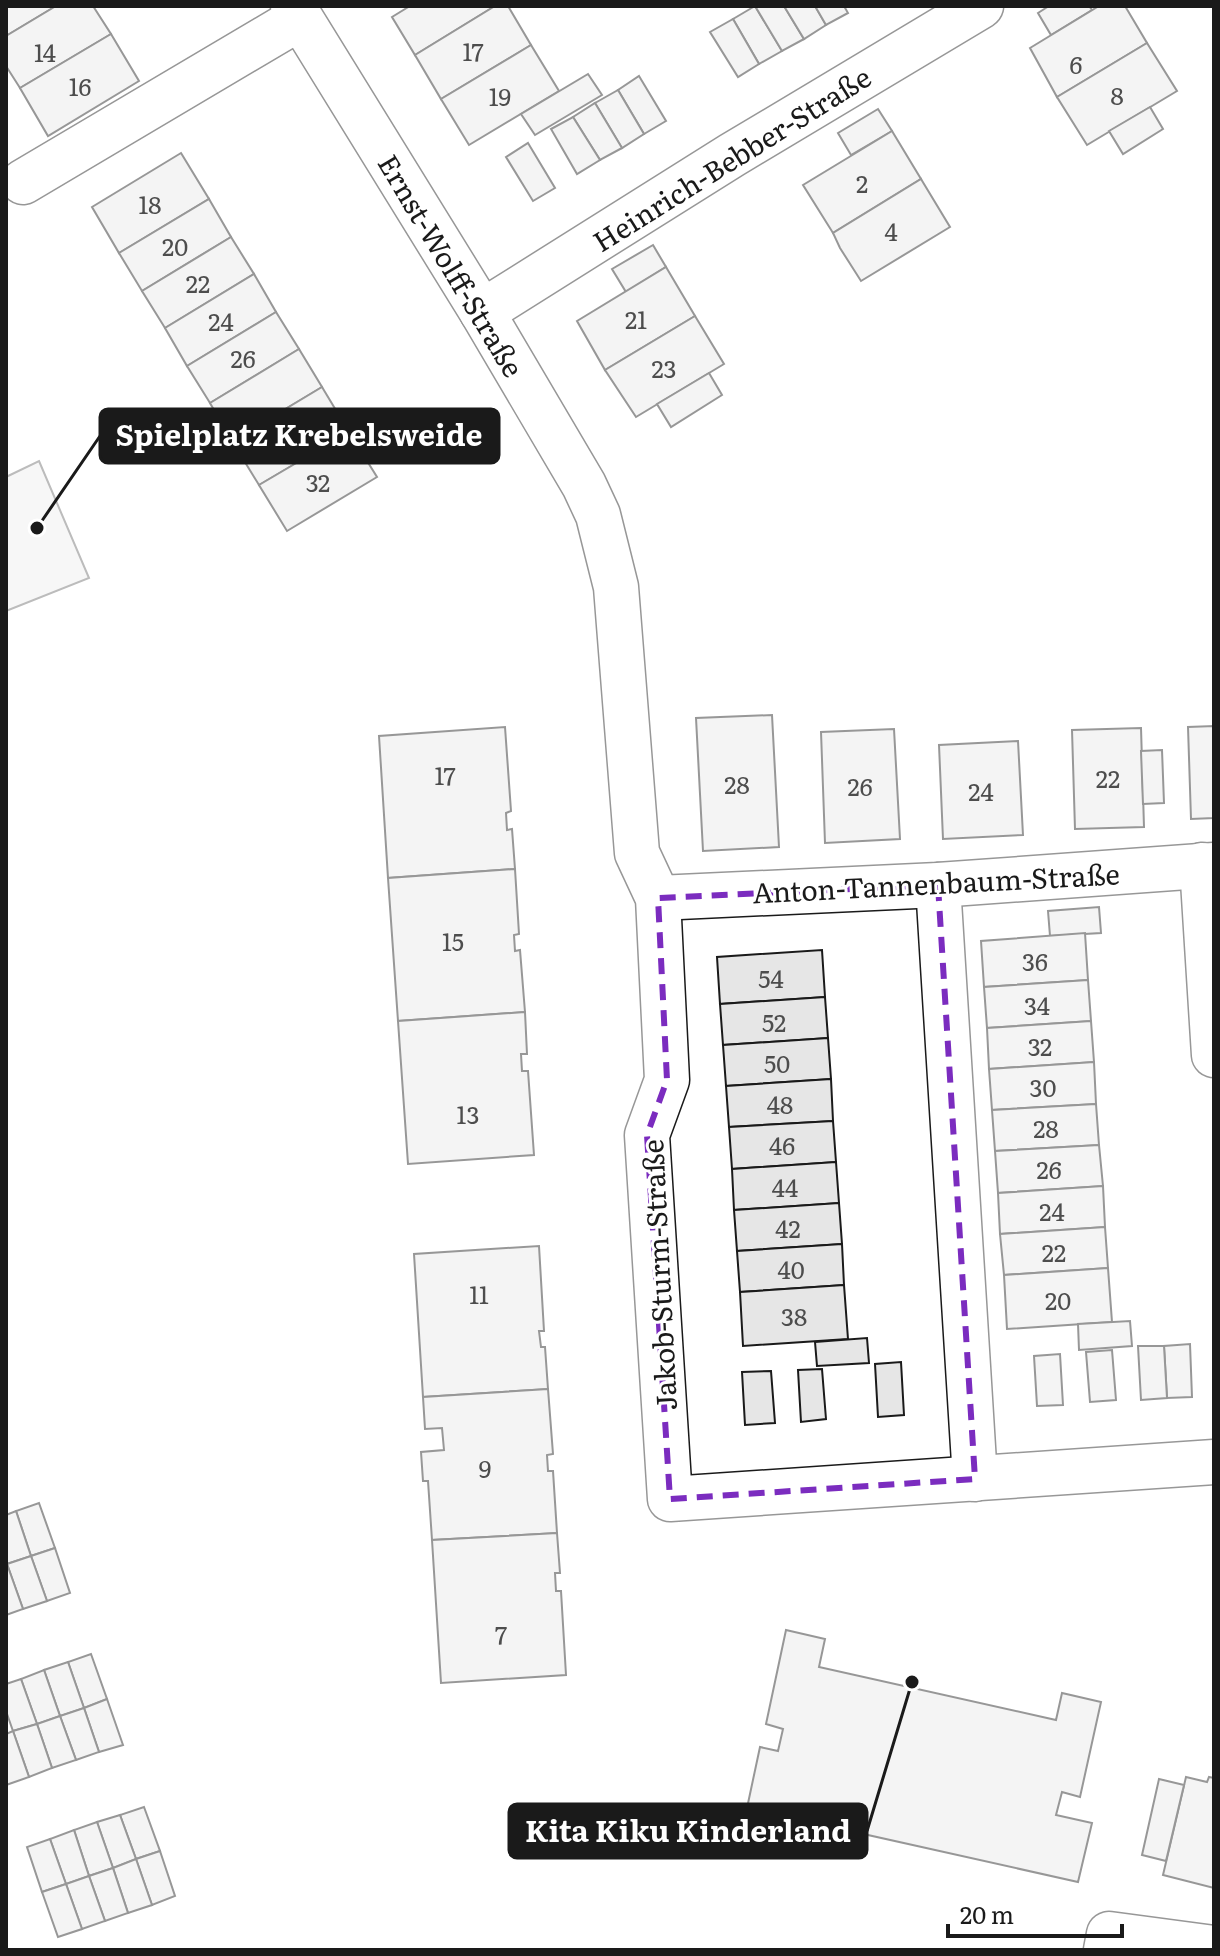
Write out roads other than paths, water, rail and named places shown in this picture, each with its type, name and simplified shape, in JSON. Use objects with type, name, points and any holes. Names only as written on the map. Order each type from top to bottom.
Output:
[{"type":"street","name":"Heinrich-Bebber-Straße","points":[[482,312],[732,155],[981,6]]},
{"type":"street","name":"Ernst-Wolff-Straße","points":[[23,182],[296,12],[482,312],[584,485],[598,515]]},
{"type":"street","name":"Jakob-Sturm-Straße","points":[[598,515],[616,587],[637,853],[658,898],[667,1080],[647,1135],[670,1499],[1214,1462]]},
{"type":"street","name":"Anton-Tannenbaum-Straße","points":[[658,898],[938,885],[1208,865]]},
{"type":"street","points":[[1208,865],[1214,1055]]},
{"type":"street","points":[[938,885],[975,1479]]},
{"type":"street","points":[[1107,1942],[1214,1948]]},
{"type":"place","name":"Spielplatz Krebelsweide","points":[[37,528]]},
{"type":"place","name":"Kita Kiku Kinderland","points":[[912,1682]]}]
